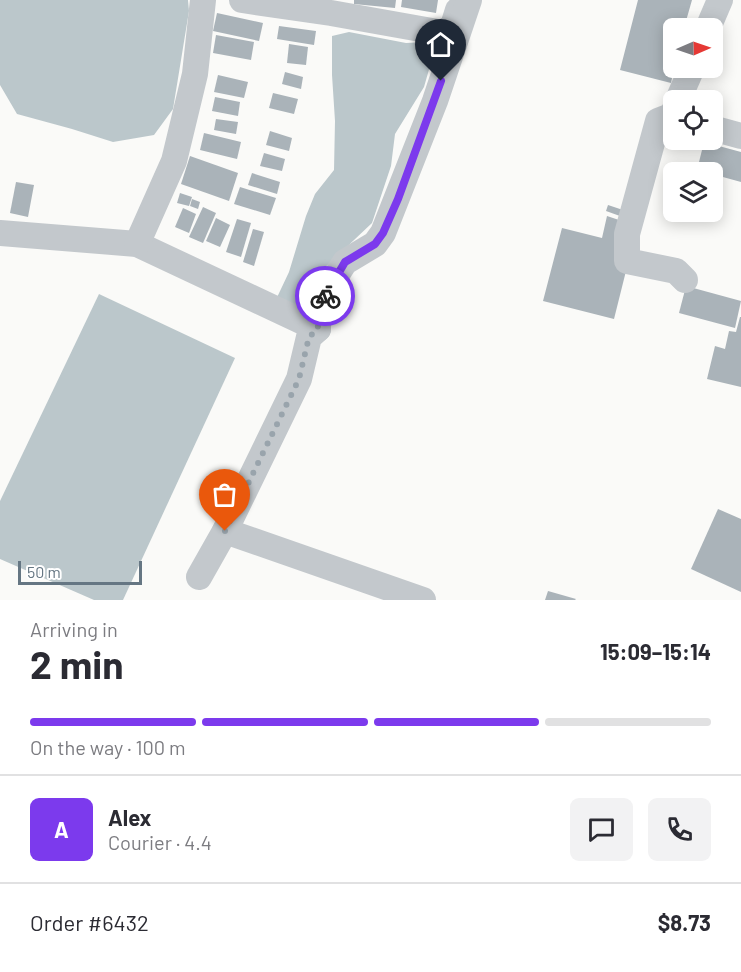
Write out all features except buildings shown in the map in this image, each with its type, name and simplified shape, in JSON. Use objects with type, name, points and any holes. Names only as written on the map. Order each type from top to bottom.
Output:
[{"type":"street","points":[[137,244],[174,161],[195,74],[203,0]]},
{"type":"street","points":[[242,0],[332,7],[443,33],[453,26],[462,0]]},
{"type":"street","points":[[318,329],[317,310],[345,262],[375,244],[383,233],[435,101],[469,0]]},
{"type":"street","points":[[712,18],[720,0]]},
{"type":"street","points":[[663,118],[658,121],[627,234],[627,261],[676,271],[685,280]]},
{"type":"street","points":[[723,131],[741,136]]},
{"type":"street","points":[[0,233],[137,244],[318,329]]},
{"type":"street","points":[[199,577],[225,531],[299,379],[309,337],[318,329]]},
{"type":"street","points":[[225,531],[423,600]]},
{"type":"shaded area","points":[[0,0],[188,0],[189,11],[173,109],[154,135],[113,142],[17,114],[0,85]]},
{"type":"shaded area","points":[[349,32],[406,43],[426,42],[434,52],[424,87],[395,134],[391,166],[372,223],[317,275],[305,311],[272,308],[289,272],[315,194],[334,170],[332,36]]},
{"type":"shaded area","points":[[99,294],[235,358],[123,600],[94,600],[0,559],[0,501]]},
{"type":"way so far","points":[[225,531],[299,379],[309,337],[318,329],[317,310],[325,296]]},
{"type":"route","points":[[325,296],[345,262],[375,244],[383,233],[398,199],[441,81]]}]
